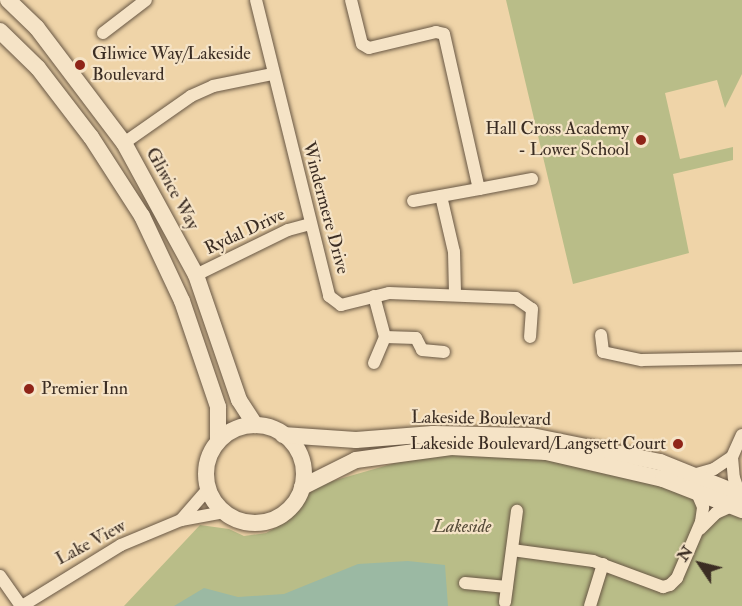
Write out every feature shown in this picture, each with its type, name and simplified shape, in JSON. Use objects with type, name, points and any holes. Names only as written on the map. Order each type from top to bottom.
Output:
[{"type":"street","points":[[103,33],[146,0]]},
{"type":"street","name":"Windermere Drive","points":[[256,0],[272,74],[329,296],[341,305],[374,296],[455,293],[525,301],[532,309],[530,337]]},
{"type":"street","points":[[351,0],[362,44],[369,48],[436,32],[444,34],[480,189]]},
{"type":"street","name":"Gliwice Way","points":[[8,3],[37,28],[124,143],[196,275],[239,400],[255,425]]},
{"type":"street","points":[[0,31],[38,68],[78,120],[142,216],[182,301],[218,406],[219,441]]},
{"type":"street","points":[[124,143],[191,96],[213,86],[272,74]]},
{"type":"street","points":[[413,201],[532,179]]},
{"type":"street","points":[[441,196],[454,252],[455,293]]},
{"type":"street","name":"Rydal Drive","points":[[196,275],[288,230],[310,224]]},
{"type":"street","points":[[374,296],[385,337],[374,363]]},
{"type":"street","points":[[602,335],[603,352],[642,360],[742,358]]},
{"type":"street","points":[[385,337],[416,338],[422,350],[444,352]]},
{"type":"street","points":[[255,425],[283,435],[298,451],[304,467],[302,487],[295,502],[279,517],[262,523],[243,522],[224,512],[207,490],[207,463],[219,441],[232,430],[255,425]]},
{"type":"street","name":"Lakeside Boulevard","points":[[283,435],[356,440],[433,434],[532,436],[649,459],[693,475],[739,502]]},
{"type":"street","points":[[512,550],[603,564],[663,588],[670,585],[698,532],[714,515],[739,502],[732,457],[742,435]]},
{"type":"street","name":"Lakeside Boulevard","points":[[302,487],[356,460],[451,447],[546,452],[655,477],[697,493],[739,502]]},
{"type":"street","points":[[693,475],[714,469],[732,457]]},
{"type":"street","name":"Lake View","points":[[181,520],[207,490]]},
{"type":"street","points":[[697,493],[703,507],[698,532]]},
{"type":"street","points":[[505,602],[517,511]]},
{"type":"street","name":"Lake View","points":[[22,606],[118,547],[181,520],[224,512]]},
{"type":"street","points":[[590,606],[603,564]]},
{"type":"street","points":[[0,576],[22,606]]},
{"type":"street","points":[[465,583],[507,587]]},
{"type":"green space","name":"Hall Cross Academy - Lower School","points":[[506,0],[742,0],[742,74],[725,108],[717,80],[665,93],[680,159],[733,147],[733,160],[673,174],[689,253],[573,284]]},
{"type":"green space","name":"Lakeside","points":[[451,447],[546,452],[742,510],[742,606],[124,606],[200,525],[229,529],[244,536],[266,533],[287,521],[315,486]]},
{"type":"shaded area","name":"Lakeside","points":[[408,561],[445,565],[448,606],[174,606],[204,588],[238,597],[284,594],[358,564]]},
{"type":"place","name":"Gliwice Way/Lakeside Boulevard","points":[[80,65]]},
{"type":"place","name":"Hall Cross Academy - Lower School","points":[[641,140]]},
{"type":"place","name":"Premier Inn","points":[[29,389]]},
{"type":"place","name":"Lakeside Boulevard/Langsett Court","points":[[678,444]]}]
